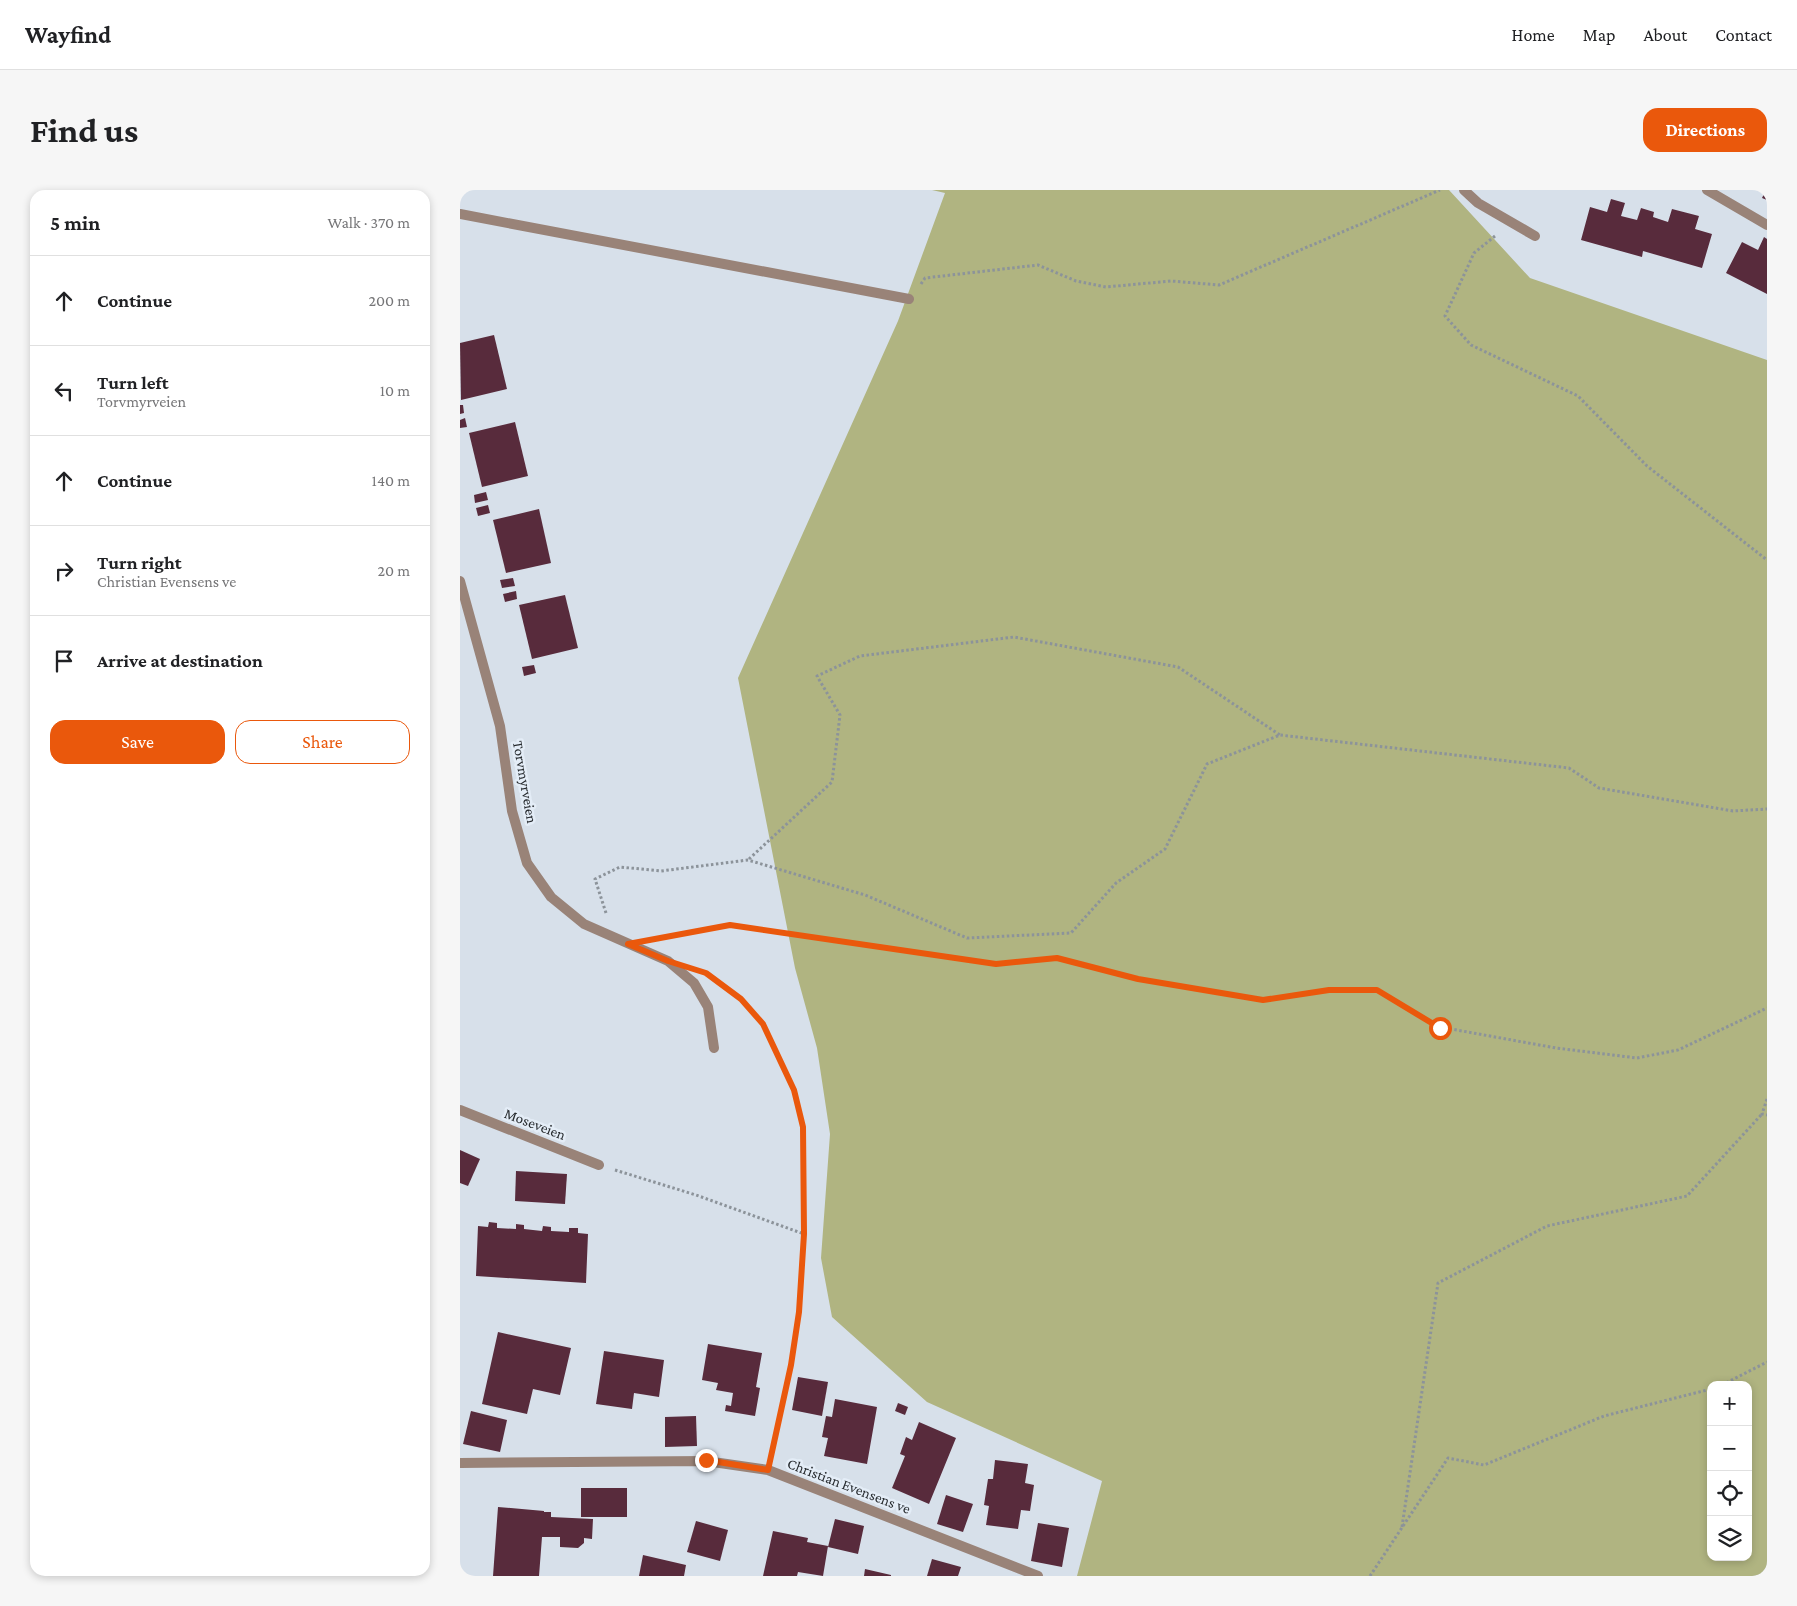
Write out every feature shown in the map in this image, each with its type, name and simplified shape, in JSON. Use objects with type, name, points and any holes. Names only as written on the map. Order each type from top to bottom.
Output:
[{"type":"street","points":[[1464,190],[1478,203],[1535,236]]},
{"type":"street","points":[[1707,190],[1767,225]]},
{"type":"street","points":[[460,214],[909,299]]},
{"type":"street","name":"Torvmyrveien","points":[[460,581],[500,726],[512,811],[527,863],[551,898],[584,924],[668,961],[694,983],[708,1007],[714,1048]]},
{"type":"street","name":"Moseveien","points":[[460,1110],[599,1165]]},
{"type":"street","name":"Christian Evensens ve","points":[[460,1463],[706,1460],[768,1470],[1038,1576]]},
{"type":"path","points":[[909,299],[925,278],[1038,265],[1076,281],[1106,287],[1171,281],[1219,285],[1440,190]]},
{"type":"path","points":[[1512,222],[1474,253],[1445,316],[1471,345],[1578,396],[1647,466],[1767,560]]},
{"type":"path","points":[[748,860],[832,782],[840,714],[817,676],[860,656],[1014,638],[1178,667],[1280,735],[1569,768],[1599,788],[1732,811],[1767,809]]},
{"type":"path","points":[[613,937],[594,879],[620,867],[662,871],[748,860],[865,895],[967,938],[1071,933],[1116,883],[1165,849],[1207,764],[1280,735]]},
{"type":"path","points":[[628,944],[730,925],[996,964],[1057,958],[1138,979],[1263,1000],[1329,990],[1377,990],[1440,1028],[1556,1048],[1637,1058],[1678,1050],[1767,1008]]},
{"type":"path","points":[[713,978],[741,999],[763,1024],[794,1090],[803,1127],[804,1234],[799,1312],[792,1356],[768,1470]]},
{"type":"path","points":[[1402,1527],[1438,1283],[1547,1226],[1687,1196],[1762,1114],[1767,1099]]},
{"type":"path","points":[[1762,1114],[1767,1115]]},
{"type":"path","points":[[599,1165],[696,1195],[804,1234]]},
{"type":"path","points":[[1730,1381],[1767,1362]]},
{"type":"path","points":[[1370,1576],[1448,1458],[1484,1466],[1604,1416],[1707,1390]]},
{"type":"green space","points":[[932,190],[1449,190],[1530,278],[1767,360],[1767,1576],[1077,1576],[1102,1481],[927,1402],[832,1317],[821,1258],[830,1134],[817,1048],[795,968],[738,678],[898,321],[945,193]]},
{"type":"building","points":[[1767,190],[1767,200],[1762,198]]},
{"type":"building","points":[[1611,199],[1625,203],[1621,216],[1637,220],[1641,208],[1654,212],[1653,217],[1668,222],[1672,209],[1699,216],[1695,229],[1712,234],[1702,268],[1643,251],[1642,257],[1581,240],[1590,207],[1607,212]]},
{"type":"building","points":[[1764,237],[1767,239],[1767,294],[1726,273],[1742,242],[1758,250]]},
{"type":"building","points":[[494,335],[507,389],[461,400],[460,343]]},
{"type":"building","points":[[460,405],[463,405],[464,413],[460,414]]},
{"type":"building","points":[[465,418],[467,427],[460,428],[460,420]]},
{"type":"building","points":[[515,422],[528,476],[482,487],[469,433]]},
{"type":"building","points":[[486,492],[488,500],[475,503],[474,495]]},
{"type":"building","points":[[488,505],[490,513],[478,516],[476,508]]},
{"type":"building","points":[[539,509],[551,563],[506,573],[493,520]]},
{"type":"building","points":[[513,578],[515,586],[502,588],[500,580]]},
{"type":"building","points":[[516,591],[517,599],[505,602],[503,594]]},
{"type":"building","points":[[565,595],[578,648],[532,659],[519,605]]},
{"type":"building","points":[[534,665],[536,673],[524,676],[522,667]]},
{"type":"building","points":[[460,1150],[480,1159],[468,1186],[460,1183]]},
{"type":"building","points":[[516,1171],[567,1174],[565,1204],[515,1201]]},
{"type":"building","points":[[489,1222],[497,1223],[497,1228],[516,1229],[516,1224],[524,1225],[524,1229],[542,1231],[543,1226],[551,1227],[551,1231],[569,1232],[569,1228],[578,1228],[578,1233],[588,1234],[586,1283],[476,1276],[478,1226],[488,1227]]},
{"type":"building","points":[[498,1332],[571,1348],[560,1395],[533,1389],[527,1414],[482,1404]]},
{"type":"building","points":[[708,1344],[762,1353],[756,1387],[760,1388],[755,1416],[725,1411],[726,1405],[731,1406],[733,1393],[716,1390],[718,1383],[702,1380]]},
{"type":"building","points":[[604,1351],[664,1360],[659,1397],[634,1393],[632,1409],[596,1404]]},
{"type":"building","points":[[798,1377],[828,1382],[822,1416],[792,1410]]},
{"type":"building","points":[[835,1399],[877,1407],[867,1464],[824,1456],[828,1438],[822,1437],[826,1416],[832,1417]]},
{"type":"building","points":[[898,1403],[908,1407],[905,1415],[895,1411]]},
{"type":"building","points":[[471,1411],[507,1420],[500,1452],[463,1444]]},
{"type":"building","points":[[696,1416],[697,1446],[665,1447],[665,1417]]},
{"type":"building","points":[[919,1422],[956,1438],[929,1504],[892,1488],[905,1456],[900,1454],[906,1437],[912,1440]]},
{"type":"building","points":[[995,1460],[1028,1464],[1025,1483],[1034,1485],[1030,1511],[1021,1510],[1018,1529],[986,1525],[989,1506],[984,1505],[988,1479],[993,1479]]},
{"type":"building","points":[[581,1488],[627,1488],[627,1517],[581,1517]]},
{"type":"building","points":[[946,1495],[973,1504],[963,1532],[937,1524]]},
{"type":"building","points":[[498,1507],[551,1512],[551,1517],[593,1519],[592,1539],[584,1538],[584,1543],[578,1548],[560,1547],[560,1537],[542,1537],[539,1576],[493,1576]]},
{"type":"building","points":[[835,1519],[864,1526],[858,1554],[828,1547]]},
{"type":"building","points":[[696,1521],[728,1530],[720,1561],[687,1552]]},
{"type":"building","points":[[1038,1523],[1069,1528],[1062,1567],[1031,1561]]},
{"type":"building","points":[[773,1531],[808,1538],[807,1542],[828,1546],[823,1576],[798,1572],[797,1576],[763,1576]]},
{"type":"building","points":[[643,1555],[686,1565],[684,1576],[639,1576]]},
{"type":"building","points":[[932,1559],[961,1567],[958,1576],[927,1576]]},
{"type":"building","points":[[865,1569],[891,1575],[891,1576],[864,1576]]},
{"type":"route","points":[[706,1460],[768,1470],[791,1365],[799,1312],[804,1234],[803,1127],[794,1090],[784,1067],[763,1024],[741,999],[706,973],[668,961],[628,944],[730,925],[996,964],[1057,958],[1138,979],[1263,1000],[1329,990],[1377,990],[1440,1028]]}]
